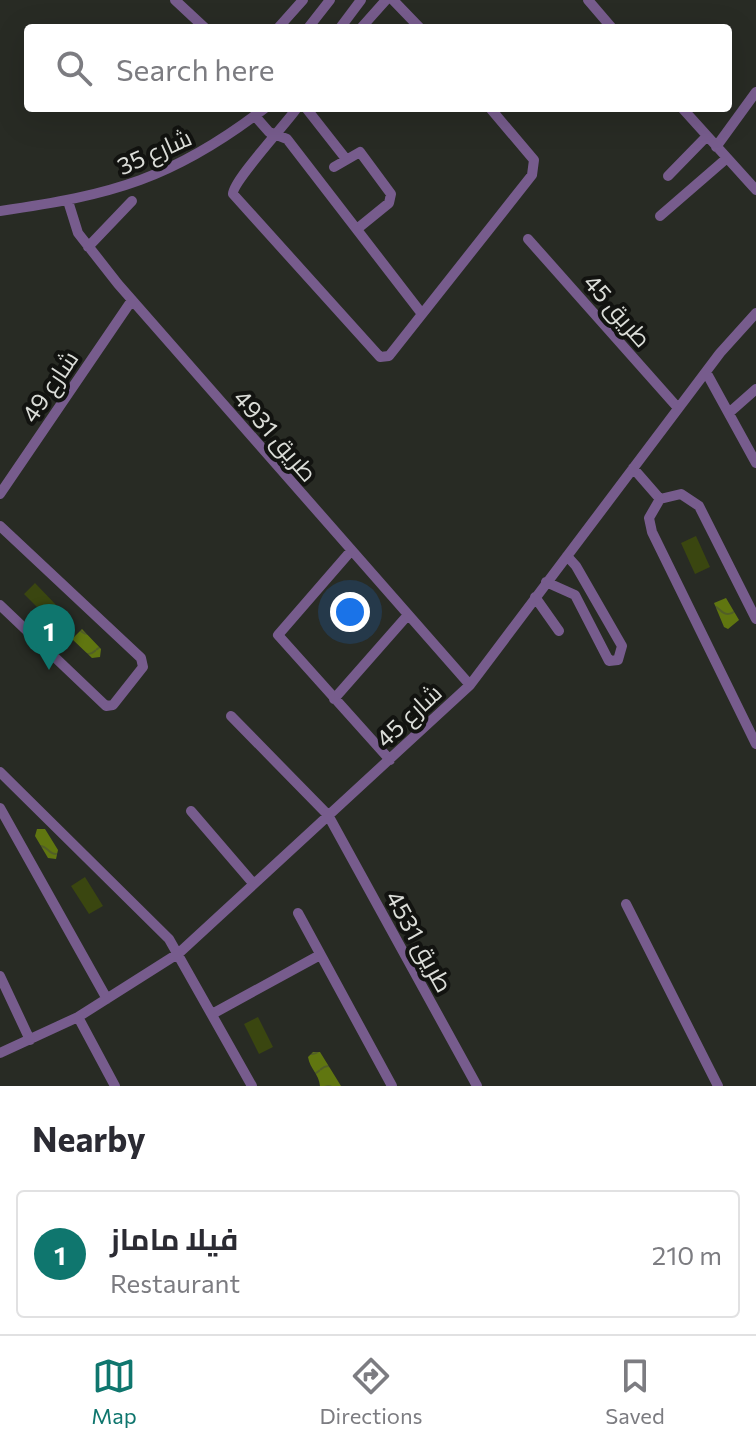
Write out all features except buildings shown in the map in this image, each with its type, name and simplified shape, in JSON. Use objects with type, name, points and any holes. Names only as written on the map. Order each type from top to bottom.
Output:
[{"type":"street","points":[[175,0],[201,24]]},
{"type":"street","points":[[282,24],[303,0]]},
{"type":"street","points":[[311,24],[330,0]]},
{"type":"street","points":[[343,24],[361,0]]},
{"type":"street","points":[[365,24],[386,0]]},
{"type":"street","points":[[393,0],[416,24]]},
{"type":"street","points":[[588,0],[609,24]]},
{"type":"street","points":[[716,147],[756,92]]},
{"type":"street","name":"شارع 35","points":[[0,211],[68,201],[140,183],[210,148],[260,112]]},
{"type":"street","points":[[294,112],[278,136],[235,182],[233,194],[376,355],[389,356],[536,166],[493,112]]},
{"type":"street","points":[[309,112],[346,159]]},
{"type":"street","points":[[686,112],[756,190]]},
{"type":"street","points":[[255,116],[269,132],[287,139],[422,314]]},
{"type":"street","points":[[668,176],[707,136]]},
{"type":"street","points":[[334,167],[360,152],[391,194],[389,203],[357,229]]},
{"type":"street","points":[[660,216],[727,158]]},
{"type":"street","name":"طريق 4931","points":[[68,201],[73,224],[132,300],[350,552],[470,685]]},
{"type":"street","points":[[88,247],[132,201]]},
{"type":"street","name":"طريق 45","points":[[528,239],[678,408]]},
{"type":"street","name":"شارع 49","points":[[0,494],[132,300]]},
{"type":"street","name":"شارع 45","points":[[0,1053],[78,1017],[179,953],[252,882],[470,685],[678,408],[756,313]]},
{"type":"street","points":[[706,372],[756,463]]},
{"type":"street","points":[[730,412],[756,389]]},
{"type":"street","points":[[633,468],[660,499]]},
{"type":"street","points":[[756,619],[699,506],[681,494],[660,499],[649,518],[652,532],[756,744]]},
{"type":"street","points":[[0,526],[141,658],[143,667],[113,705],[106,706],[0,605]]},
{"type":"street","points":[[350,552],[278,635],[390,760]]},
{"type":"street","points":[[546,582],[575,595],[609,661],[618,660],[622,646],[587,583],[567,556]]},
{"type":"street","points":[[575,595],[587,583]]},
{"type":"street","points":[[535,597],[559,631]]},
{"type":"street","points":[[334,699],[407,616]]},
{"type":"street","name":"طريق 4531","points":[[231,716],[328,815],[477,1086]]},
{"type":"street","points":[[0,772],[169,939],[214,1013],[252,1086]]},
{"type":"street","points":[[0,808],[107,999]]},
{"type":"street","points":[[191,811],[252,882]]},
{"type":"street","points":[[626,904],[718,1086]]},
{"type":"street","points":[[298,913],[392,1086]]},
{"type":"street","points":[[214,1013],[320,955]]},
{"type":"street","points":[[0,976],[8,1007],[30,1040]]},
{"type":"street","points":[[78,1017],[115,1086]]},
{"type":"shaded area","points":[[696,536],[710,567],[695,574],[681,543]]},
{"type":"shaded area","points":[[35,583],[59,608],[48,618],[24,594]]},
{"type":"shaded area","points":[[85,877],[103,906],[89,914],[71,886]]},
{"type":"shaded area","points":[[258,1017],[273,1047],[259,1054],[244,1024]]},
{"type":"water","points":[[726,598],[739,620],[728,629],[724,627],[714,603]]},
{"type":"water","points":[[82,629],[101,649],[100,657],[92,658],[72,639]]},
{"type":"water","points":[[37,829],[45,829],[58,850],[56,859],[48,858],[35,836]]},
{"type":"water","points":[[313,1052],[320,1052],[341,1086],[320,1086],[308,1057]]},
{"type":"place","name":"فيلا ماماز","points":[[49,670]]}]
